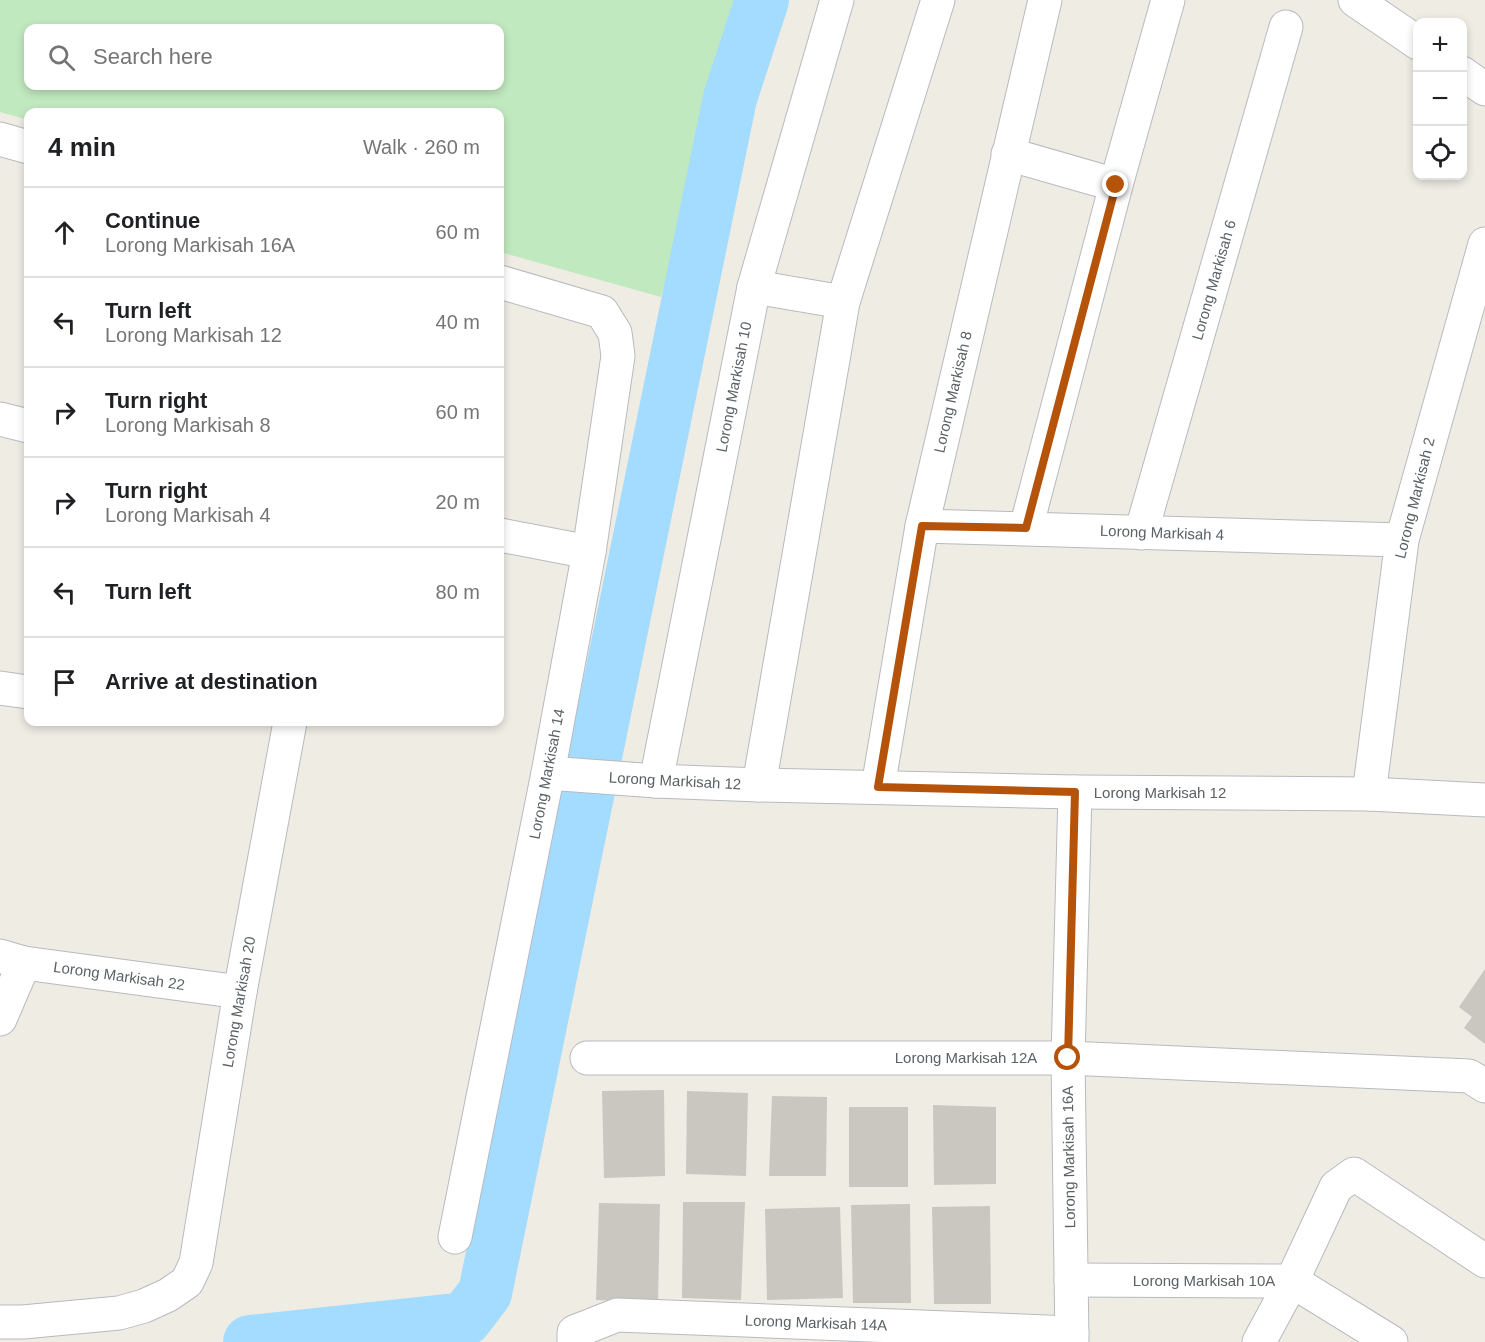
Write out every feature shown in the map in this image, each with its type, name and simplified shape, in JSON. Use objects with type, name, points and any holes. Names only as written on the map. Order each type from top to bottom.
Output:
[{"type":"street","name":"Lorong Markisah 10","points":[[643,779],[754,287],[837,0]]},
{"type":"street","points":[[759,785],[843,302],[938,0]]},
{"type":"street","name":"Lorong Markisah 8","points":[[878,787],[922,526],[1045,0]]},
{"type":"street","points":[[1026,528],[1116,185],[1168,0]]},
{"type":"street","points":[[1355,0],[1413,40]]},
{"type":"street","name":"Lorong Markisah 6","points":[[1141,533],[1286,27]]},
{"type":"street","points":[[1467,76],[1485,88]]},
{"type":"street","points":[[0,139],[24,146]]},
{"type":"street","points":[[1008,154],[1116,185]]},
{"type":"street","name":"Lorong Markisah 2","points":[[1369,794],[1402,540],[1485,244]]},
{"type":"street","name":"Lorong Markisah 14","points":[[455,1237],[559,774],[618,356],[615,333],[602,312],[504,283]]},
{"type":"street","points":[[754,287],[843,302]]},
{"type":"street","points":[[0,419],[24,425]]},
{"type":"street","name":"Lorong Markisah 4","points":[[922,526],[1402,540]]},
{"type":"street","points":[[504,536],[589,552]]},
{"type":"street","points":[[0,688],[24,691]]},
{"type":"street","name":"Lorong Markisah 20","points":[[14,1329],[119,1313],[144,1306],[168,1295],[187,1282],[196,1263],[240,992],[289,726]]},
{"type":"street","name":"Lorong Markisah 12","points":[[559,774],[759,785],[1075,792],[1369,794],[1485,800]]},
{"type":"street","name":"Lorong Markisah 16A","points":[[1072,1338],[1068,1058],[1075,792]]},
{"type":"street","points":[[0,1019],[12,959]]},
{"type":"street","name":"Lorong Markisah 22","points":[[12,959],[240,992]]},
{"type":"street","name":"Lorong Markisah 12A","points":[[587,1058],[1068,1058],[1469,1076],[1485,1086]]},
{"type":"street","points":[[1259,1342],[1292,1281],[1336,1187],[1354,1174],[1485,1261]]},
{"type":"street","name":"Lorong Markisah 10A","points":[[1071,1280],[1292,1281],[1391,1342]]},
{"type":"street","name":"Lorong Markisah 14A","points":[[574,1342],[574,1332],[617,1315],[1072,1338]]},
{"type":"green space","points":[[0,0],[744,0],[661,297],[504,253],[504,108],[24,108],[24,119],[0,112]]},
{"type":"building","points":[[1485,969],[1485,1044],[1464,1028],[1472,1017],[1459,1007]]},
{"type":"building","points":[[664,1090],[665,1176],[604,1178],[602,1091]]},
{"type":"building","points":[[687,1091],[748,1093],[746,1176],[686,1174]]},
{"type":"building","points":[[772,1096],[827,1097],[826,1176],[769,1176]]},
{"type":"building","points":[[933,1105],[996,1107],[996,1184],[934,1185]]},
{"type":"building","points":[[849,1107],[908,1107],[908,1187],[849,1187]]},
{"type":"building","points":[[683,1202],[745,1202],[741,1300],[682,1298]]},
{"type":"building","points":[[599,1203],[660,1204],[658,1302],[596,1300]]},
{"type":"building","points":[[910,1204],[911,1303],[853,1303],[851,1205]]},
{"type":"building","points":[[990,1206],[991,1304],[934,1304],[932,1207]]},
{"type":"building","points":[[840,1207],[843,1298],[767,1300],[765,1209]]},
{"type":"waterway","points":[[250,1342],[465,1319],[485,1293],[730,98],[762,0]]},
{"type":"route","points":[[1068,1058],[1075,792],[878,787],[922,526],[1026,528],[1116,185]]}]
